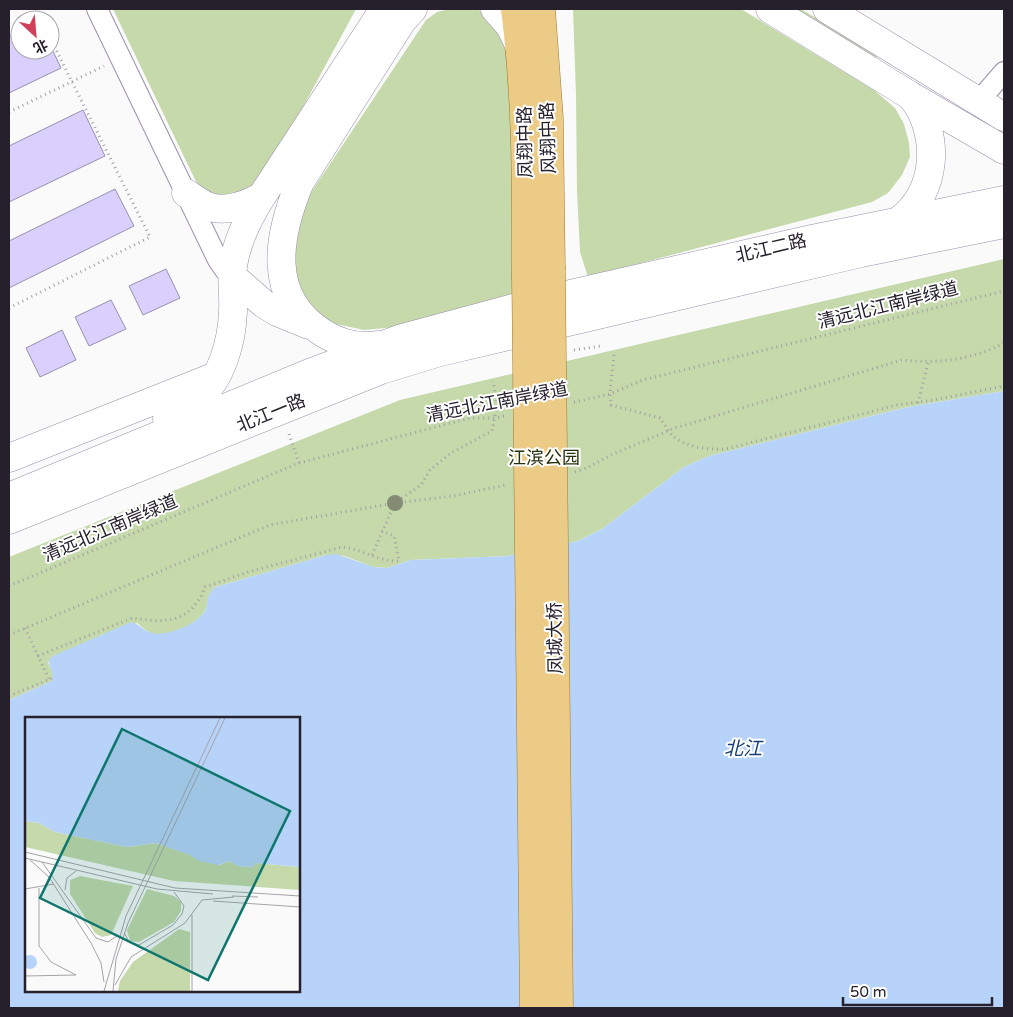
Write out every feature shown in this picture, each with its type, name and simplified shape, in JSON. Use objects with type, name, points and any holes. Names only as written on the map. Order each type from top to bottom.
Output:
[{"type":"main road","points":[[9,496],[175,415],[200,398],[210,387],[223,362],[231,329],[233,314],[233,266],[240,236],[262,196],[384,9]]},
{"type":"main road","points":[[399,339],[368,346],[355,344],[327,335],[311,325],[299,314],[291,301],[284,285],[281,261],[284,230],[291,204],[300,182],[402,21],[413,9]]},
{"type":"main road","points":[[495,9],[510,26],[520,47]]},
{"type":"main road","name":"凤翔中路","points":[[515,9],[520,47],[538,272]]},
{"type":"main road","points":[[770,9],[911,96],[1004,150]]},
{"type":"main road","points":[[827,9],[1004,117]]},
{"type":"main road","name":"风翔中路","points":[[538,272],[548,118],[542,13]]},
{"type":"main road","points":[[898,221],[909,214],[922,196],[927,184],[931,161],[926,125],[917,104],[911,96]]},
{"type":"main road","points":[[186,193],[208,206],[221,208],[251,203],[262,196]]},
{"type":"main road","name":"北江二路","points":[[540,301],[812,239],[1004,200]]},
{"type":"main road","name":"北江二路","points":[[541,328],[844,257],[1004,224]]},
{"type":"main road","name":"凤城大桥","points":[[534,1008],[538,272]]},
{"type":"main road","name":"凤城大桥","points":[[538,272],[559,1008]]},
{"type":"main road","points":[[233,277],[264,304],[277,312],[311,325]]},
{"type":"main road","name":"北江一路","points":[[9,496],[312,372],[399,339],[540,301]]},
{"type":"main road","name":"北江一路","points":[[9,520],[381,370],[440,352],[541,328]]},
{"type":"main road","points":[[9,458],[217,375]]},
{"type":"street","points":[[97,9],[218,260],[233,277]]},
{"type":"street","points":[[978,102],[1004,72]]},
{"type":"path","points":[[9,308],[150,237],[60,58]]},
{"type":"path","points":[[9,112],[121,58]]},
{"type":"path","name":"清远北江南岸绿道","points":[[566,404],[610,394],[643,380],[1004,291]]},
{"type":"path","points":[[614,354],[610,394],[611,405],[660,418],[677,439],[708,450],[726,449],[897,404],[918,403],[1004,386]]},
{"type":"path","points":[[918,403],[928,363]]},
{"type":"path","points":[[372,555],[395,503],[420,485],[430,470],[451,452],[492,431],[497,404],[493,381]]},
{"type":"path","name":"清远北江南岸绿道","points":[[9,586],[299,463],[470,418],[494,418],[513,414]]},
{"type":"path","points":[[289,434],[299,463]]},
{"type":"path","points":[[38,656],[132,618],[157,621],[182,616],[192,609],[206,587],[248,572],[342,548],[353,548],[384,561],[399,561],[394,536],[382,531]]},
{"type":"path","points":[[9,696],[51,678],[38,656],[26,628]]},
{"type":"green space","points":[[113,9],[356,9],[262,181],[228,200],[201,192]]},
{"type":"green space","points":[[450,9],[474,9],[487,15],[497,25],[511,51],[515,298],[396,327],[364,330],[336,324],[319,317],[303,299],[292,273],[293,240],[304,203],[426,20],[437,12]]},
{"type":"green space","points":[[573,9],[741,9],[874,90],[895,108],[904,124],[909,143],[910,157],[902,175],[888,193],[872,202],[588,277],[580,252]]},
{"type":"green space","points":[[791,9],[801,9],[877,57],[875,58]]},
{"type":"green space","name":"江滨公园","points":[[1004,259],[1004,391],[908,407],[709,456],[684,467],[602,529],[578,541],[508,556],[411,560],[387,568],[374,567],[344,556],[326,555],[216,587],[210,593],[203,614],[187,626],[165,634],[153,634],[137,623],[48,662],[54,676],[52,681],[9,700],[9,557],[400,400]]},
{"type":"water","name":"北江","points":[[1004,391],[1004,1008],[9,1008],[9,700],[52,681],[53,677],[49,661],[53,656],[131,622],[152,633],[158,634],[173,631],[189,625],[201,616],[205,611],[211,592],[216,587],[326,555],[336,554],[374,567],[387,568],[411,560],[508,556],[578,541],[602,529],[684,467],[709,456],[908,407]]},
{"type":"building","points":[[9,36],[10,60],[57,60],[61,68],[9,93]]},
{"type":"building","points":[[83,110],[105,156],[9,202],[9,146]]},
{"type":"building","points":[[115,189],[134,226],[9,288],[9,241]]},
{"type":"building","points":[[166,269],[180,298],[143,315],[129,286]]},
{"type":"building","points":[[111,300],[126,329],[89,346],[75,317]]},
{"type":"building","points":[[62,330],[76,360],[40,377],[26,348]]}]
